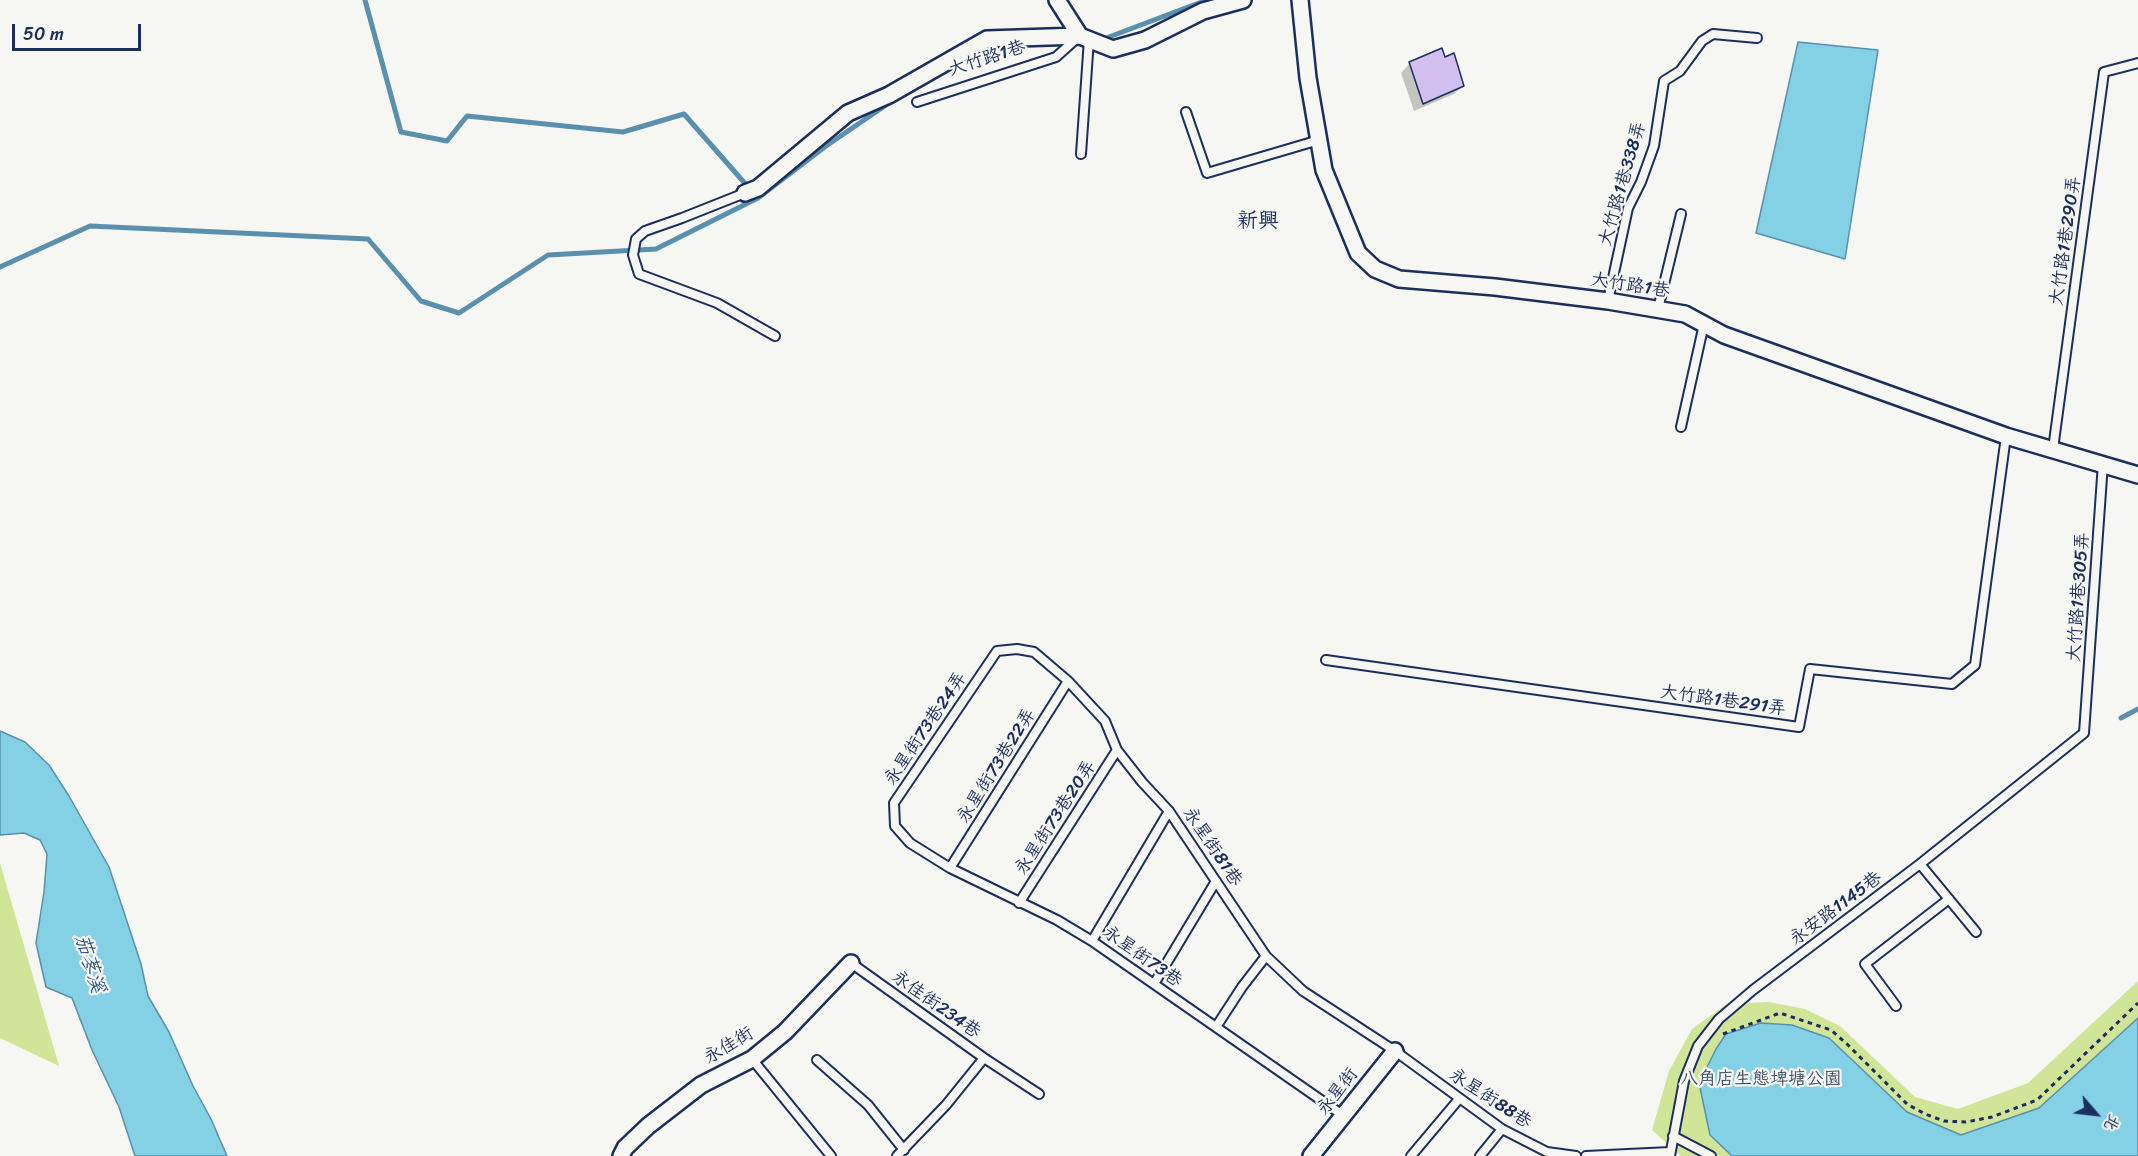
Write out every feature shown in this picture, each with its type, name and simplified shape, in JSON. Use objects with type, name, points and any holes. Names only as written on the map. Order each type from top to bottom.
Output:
[{"type":"street","points":[[1057,0],[1088,41]]},
{"type":"street","points":[[751,190],[848,113],[889,95],[981,42],[1088,41],[1113,49],[1145,40],[1203,11],[1243,0]]},
{"type":"street","name":"大竹路1巷","points":[[1300,0],[1308,78],[1324,170],[1358,253],[1375,269],[1399,279],[1494,286],[1685,314],[1724,335],[2006,436],[2138,475]]},
{"type":"street","name":"永佳街","points":[[621,1156],[625,1148],[648,1126],[701,1085],[752,1059],[785,1032],[851,963]]},
{"type":"street","name":"永星街","points":[[1311,1156],[1395,1052]]},
{"type":"lane","name":"大竹路1巷338弄","points":[[1608,301],[1628,208],[1641,182],[1654,146],[1664,81],[1680,71],[1702,41],[1713,34],[1757,38]]},
{"type":"lane","name":"大竹路1巷","points":[[917,102],[1056,57],[1066,48],[1088,41]]},
{"type":"lane","points":[[1081,154],[1088,41]]},
{"type":"lane","name":"大竹路1巷290弄","points":[[2053,449],[2104,72],[2138,63]]},
{"type":"lane","points":[[1186,112],[1207,174],[1319,140]]},
{"type":"lane","points":[[751,190],[645,231],[636,239],[633,255],[639,274],[717,303],[775,336]]},
{"type":"lane","points":[[1658,309],[1681,214]]},
{"type":"lane","points":[[1681,427],[1704,324]]},
{"type":"lane","name":"大竹路1巷291弄","points":[[1326,660],[1799,727],[1810,669],[1952,684],[1976,665],[2006,436]]},
{"type":"lane","name":"大竹路1巷305弄","points":[[2084,733],[2103,464]]},
{"type":"lane","name":"永星街81巷","points":[[1017,649],[1034,652],[1068,681],[1105,721],[1117,750],[1142,782],[1169,810],[1266,956],[1303,991],[1395,1052]]},
{"type":"lane","name":"永星街73巷24弄","points":[[910,843],[895,826],[894,803],[997,651],[1017,649]]},
{"type":"lane","name":"永星街73巷22弄","points":[[950,868],[1068,681]]},
{"type":"lane","name":"永安路1145巷","points":[[1670,1154],[1684,1081],[1698,1046],[1719,1019],[1753,990],[1920,864],[2084,733]]},
{"type":"lane","name":"永星街73巷20弄","points":[[1019,903],[1117,750]]},
{"type":"lane","points":[[1092,941],[1169,810]]},
{"type":"lane","name":"永星街73巷","points":[[910,843],[950,868],[1057,920],[1092,941],[1344,1116]]},
{"type":"lane","points":[[1920,864],[1976,932]]},
{"type":"lane","points":[[1154,984],[1216,881]]},
{"type":"lane","points":[[1896,1006],[1865,964],[1949,899]]},
{"type":"lane","points":[[1216,1027],[1266,956]]},
{"type":"lane","name":"永佳街234巷","points":[[851,963],[984,1058],[946,1105],[900,1153]]},
{"type":"lane","name":"永星街88巷","points":[[1395,1052],[1502,1129],[1547,1152],[1576,1156]]},
{"type":"lane","points":[[984,1058],[1039,1094]]},
{"type":"lane","points":[[752,1059],[831,1156]]},
{"type":"lane","points":[[817,1060],[868,1105],[900,1153]]},
{"type":"lane","points":[[1411,1156],[1460,1099]]},
{"type":"lane","points":[[1480,1156],[1502,1129]]},
{"type":"lane","points":[[1673,1136],[1711,1156]]},
{"type":"lane","points":[[1586,1156],[1670,1154]]},
{"type":"path","points":[[1714,1037],[1780,1012],[1831,1030],[1907,1104],[1944,1121],[1966,1122],[1992,1117],[2037,1100],[2138,1004]]},
{"type":"green space","points":[[0,863],[59,1066],[0,1038]]},
{"type":"green space","name":"八角店生態埤塘公園","points":[[2138,981],[2138,1156],[1681,1156],[1652,1130],[1669,1071],[1692,1029],[1727,1004],[1769,1002],[1805,1009],[1840,1026],[1915,1097],[1958,1109],[2028,1083]]},
{"type":"water","points":[[1798,42],[1878,50],[1845,259],[1756,233]]},
{"type":"water","name":"茄苳溪","points":[[0,731],[25,742],[49,765],[109,867],[141,964],[148,996],[169,1032],[227,1156],[135,1156],[119,1107],[92,1050],[72,998],[46,987],[36,943],[47,854],[40,840],[24,833],[0,835]]},
{"type":"water","name":"八角店生態埤塘公園","points":[[2138,1018],[2138,1156],[1732,1156],[1710,1135],[1699,1083],[1726,1034],[1761,1023],[1792,1025],[1829,1038],[1907,1112],[1961,1135],[2039,1108]]},
{"type":"building","points":[[1442,48],[1445,57],[1454,53],[1464,86],[1423,104],[1409,62]]},
{"type":"waterway","points":[[365,0],[401,132],[447,141],[467,116],[623,132],[684,114],[749,188]]},
{"type":"waterway","points":[[1101,40],[1207,0]]},
{"type":"waterway","points":[[0,267],[90,226],[368,239],[421,301],[459,313],[548,255],[656,249],[758,198],[826,146],[892,101]]},
{"type":"waterway","points":[[2121,718],[2138,709]]},
{"type":"district","name":"新興","points":[[1258,222]]}]
